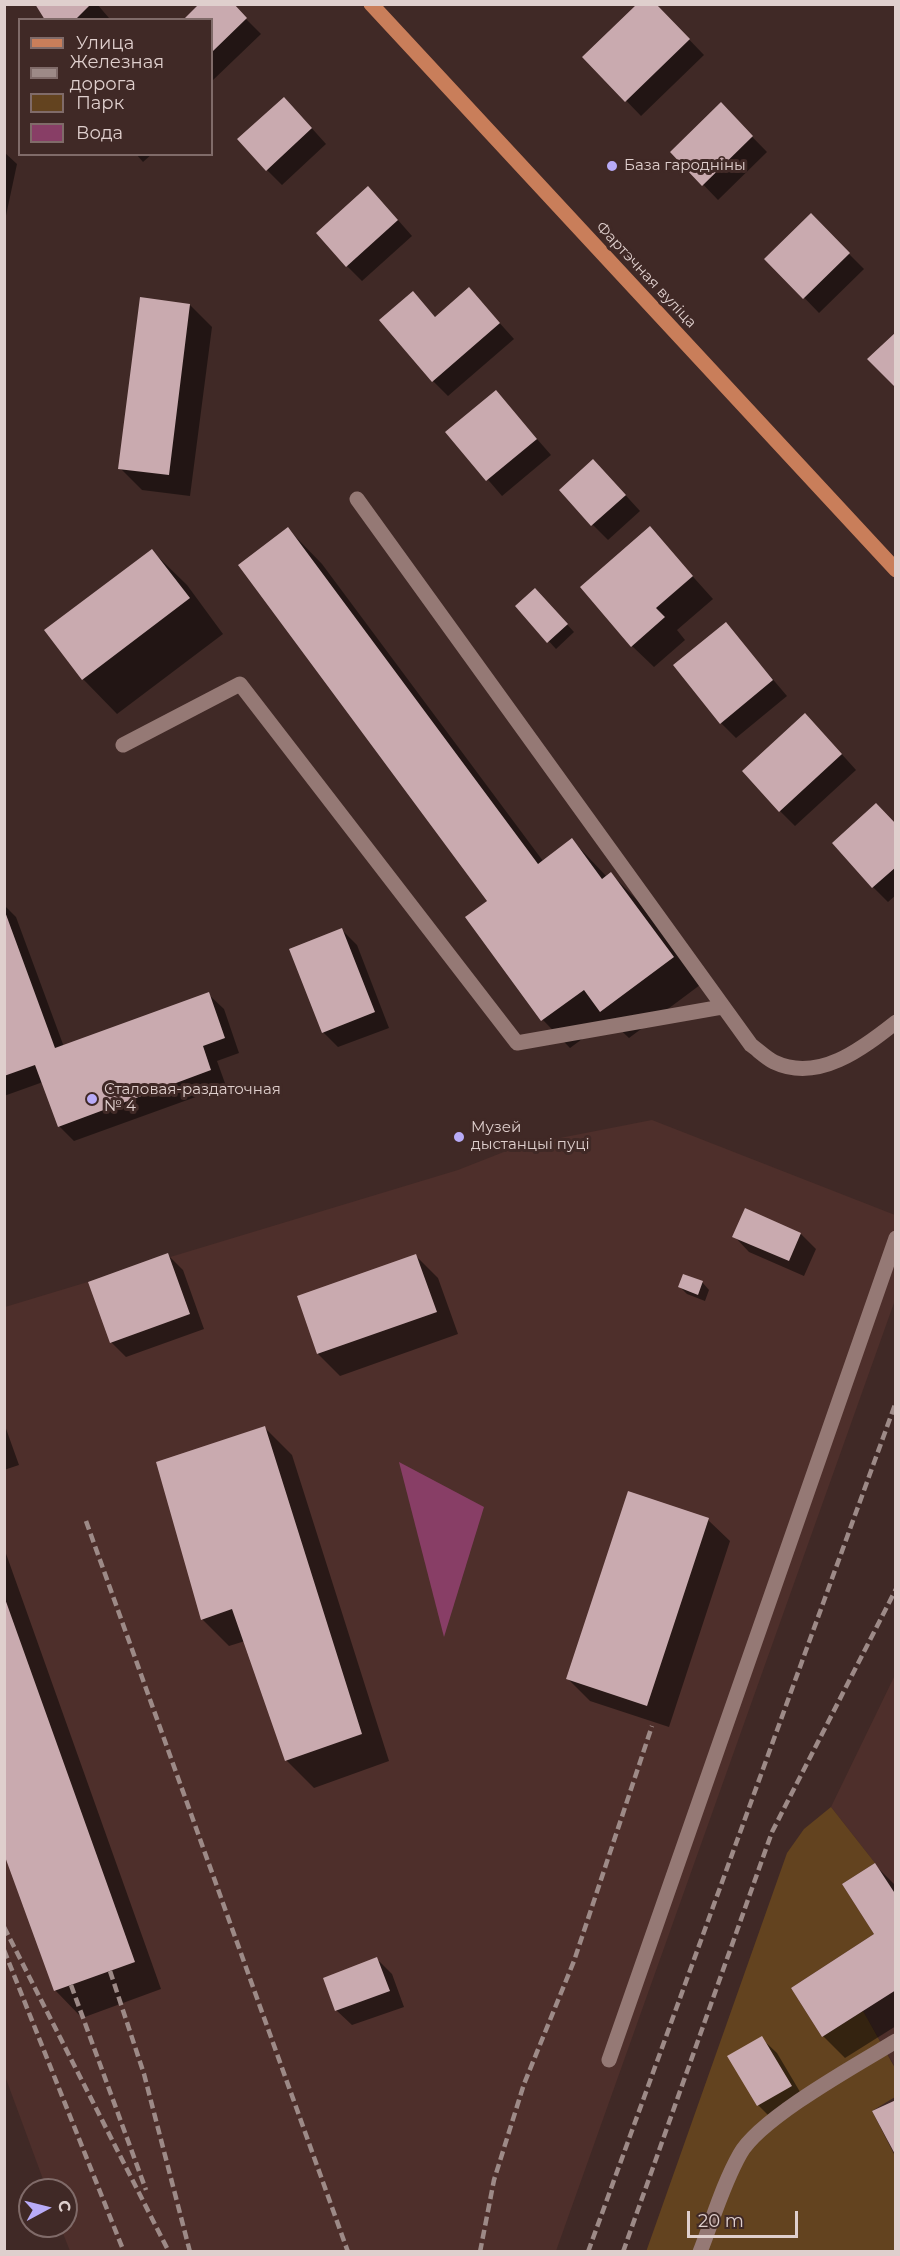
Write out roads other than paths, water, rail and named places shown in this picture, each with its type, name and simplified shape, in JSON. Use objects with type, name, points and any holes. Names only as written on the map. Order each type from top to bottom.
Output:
[{"type":"main road","name":"Фартэчная вуліца","points":[[371,4],[896,570]]},
{"type":"lane","points":[[357,499],[722,1007],[752,1045],[773,1062],[798,1069],[827,1066],[844,1058],[896,1022]]},
{"type":"lane","points":[[123,744],[240,684],[517,1043],[722,1007]]},
{"type":"lane","points":[[609,2060],[896,1238]]},
{"type":"lane","points":[[700,2252],[732,2171],[751,2139],[771,2120],[896,2042]]},
{"type":"water","points":[[399,1462],[484,1507],[444,1637]]},
{"type":"railway","points":[[588,2252],[896,1402]]},
{"type":"railway","points":[[86,1521],[348,2252]]},
{"type":"railway","points":[[623,2252],[772,1832],[896,1589]]},
{"type":"railway","points":[[480,2252],[494,2180],[524,2084],[574,1961],[652,1726]]},
{"type":"railway","points":[[4,1927],[169,2252]]},
{"type":"railway","points":[[4,1950],[124,2252]]},
{"type":"railway","points":[[110,1971],[144,2074],[190,2252]]},
{"type":"railway","points":[[71,1985],[146,2190]]},
{"type":"place","name":"База гародніны","points":[[612,166]]},
{"type":"place","name":"Сталовая-раздаточная № 4","points":[[92,1099]]},
{"type":"place","name":"Музей дыстанцыі пуці","points":[[459,1137]]}]
